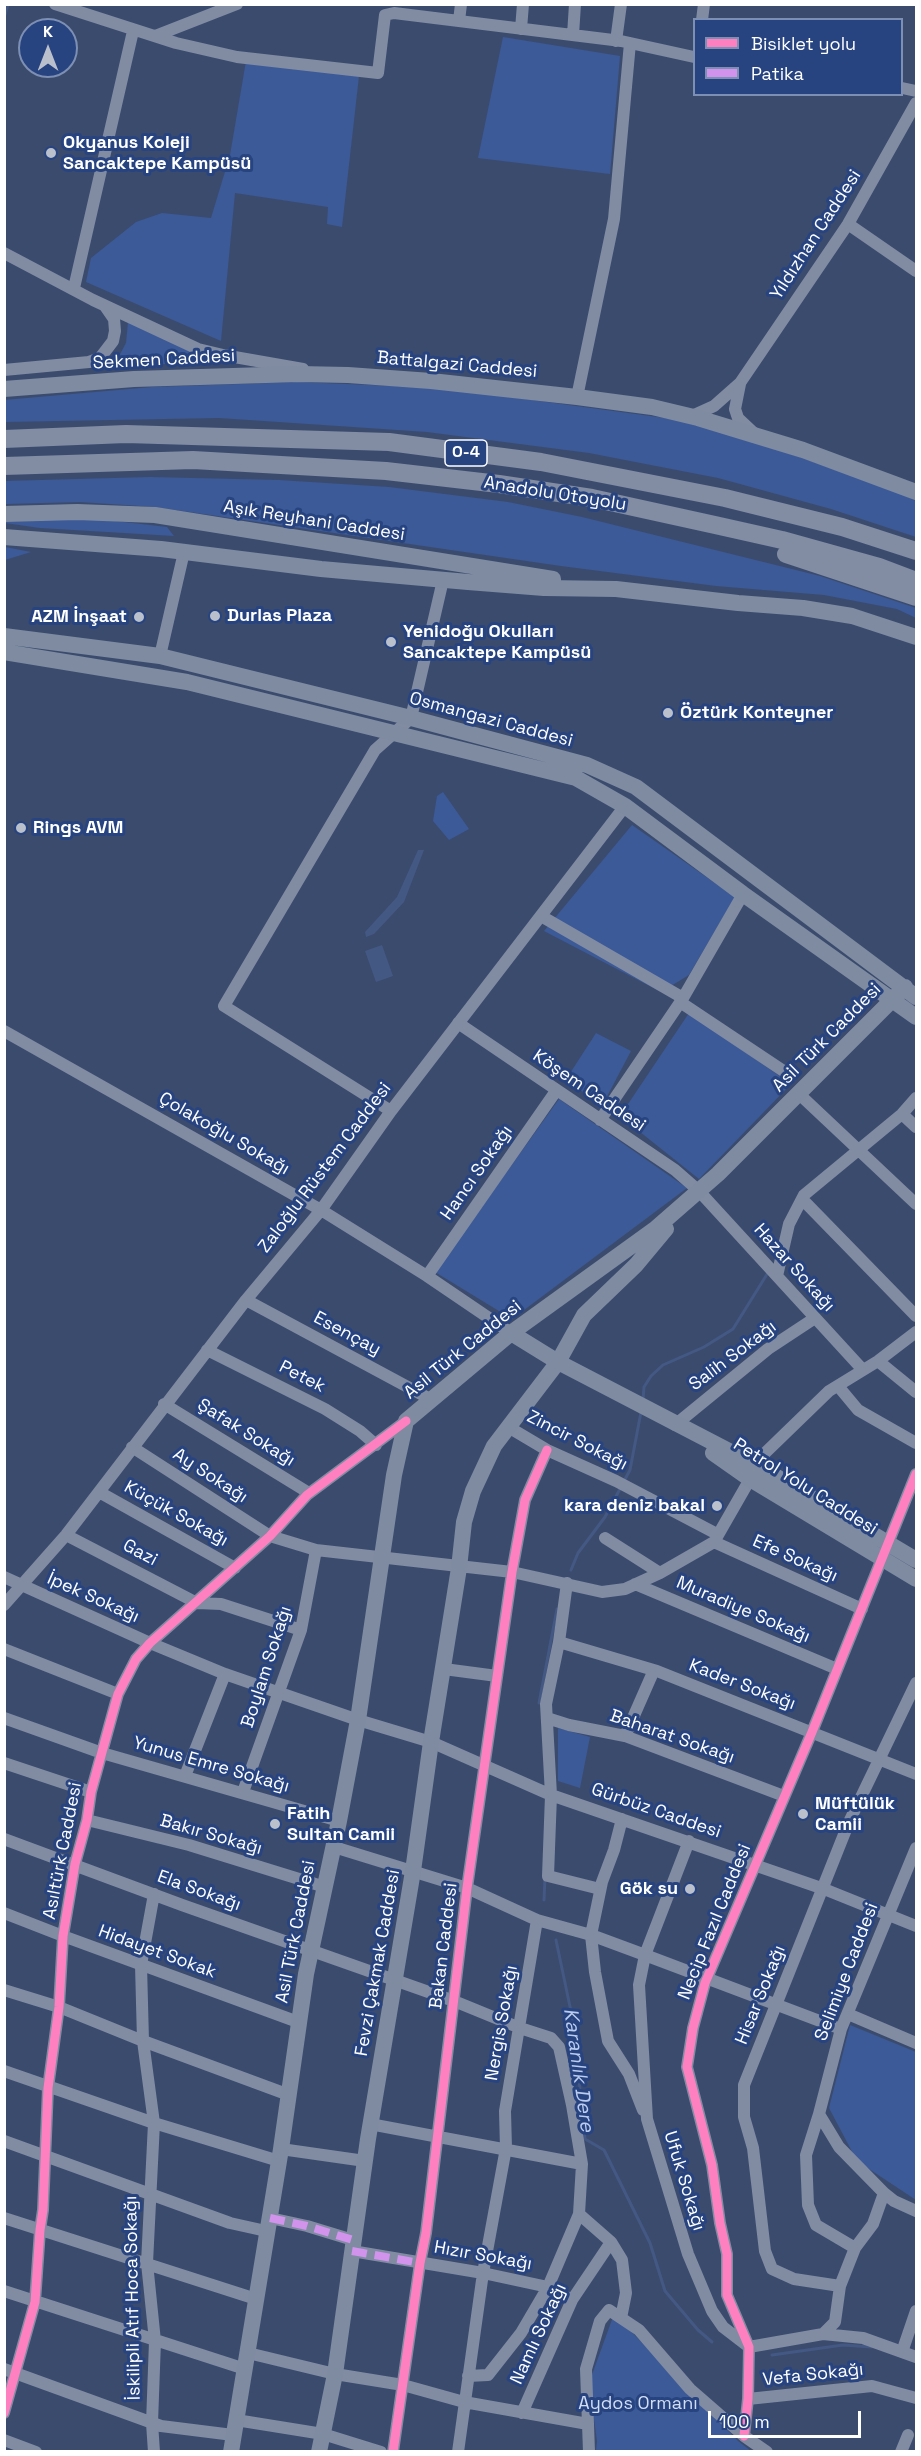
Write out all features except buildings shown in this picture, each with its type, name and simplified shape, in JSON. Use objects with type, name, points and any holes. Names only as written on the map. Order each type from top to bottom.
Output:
[{"type":"highway","name":"Anadolu Otoyolu","points":[[4,439],[126,434],[388,442],[540,462],[725,498],[842,527],[916,551]]},
{"type":"highway","name":"Anadolu Otoyolu","points":[[4,466],[193,460],[386,471],[499,484],[645,509],[782,540],[879,567],[916,581]]},
{"type":"highway","points":[[645,509],[916,597]]},
{"type":"main road","name":"Battalgazi Caddesi","points":[[326,375],[431,381],[652,407],[692,416],[813,453],[916,492]]},
{"type":"main road","name":"Sekmen Caddesi","points":[[4,389],[134,379],[326,375]]},
{"type":"main road","name":"Aşık Reyhani Caddesi","points":[[4,514],[77,512],[155,515],[616,589],[828,611],[852,616],[916,637]]},
{"type":"main road","name":"Aşık Reyhani Caddesi","points":[[4,537],[184,552],[321,569],[443,580],[544,588],[616,589]]},
{"type":"main road","name":"Osmangazi Caddesi","points":[[4,636],[160,656],[411,718],[587,765],[636,787],[905,995]]},
{"type":"main road","name":"Osmangazi Caddesi","points":[[4,652],[187,682],[576,778],[625,806],[743,894],[905,995]]},
{"type":"main road","points":[[905,995],[916,1017]]},
{"type":"main road","name":"Asil Türk Caddesi","points":[[233,2436],[280,2155],[298,2022],[358,1720],[394,1476],[406,1421],[511,1333],[655,1229],[699,1191],[798,1093],[905,995]]},
{"type":"main road","name":"Asil Türk Caddesi","points":[[561,1356],[584,1315],[636,1265],[699,1191]]},
{"type":"main road","points":[[576,1287],[587,1302],[584,1315]]},
{"type":"main road","name":"Petrol Yolu Caddesi","points":[[511,1333],[561,1356],[573,1371],[675,1425],[886,1550],[916,1560]]},
{"type":"main road","name":"Fevzi Çakmak Caddesi","points":[[319,2451],[335,2374],[370,2124],[413,1871],[464,1522],[473,1491],[494,1446],[510,1428],[561,1356]]},
{"type":"main road","name":"Petrol Yolu Caddesi","points":[[886,1550],[916,1579]]},
{"type":"street","points":[[55,4],[133,31],[237,57],[378,73],[385,15],[394,13],[630,43],[693,57]]},
{"type":"street","points":[[155,36],[237,4]]},
{"type":"street","points":[[459,21],[461,4]]},
{"type":"street","points":[[521,29],[523,4]]},
{"type":"street","points":[[573,35],[575,4]]},
{"type":"street","points":[[616,41],[621,4]]},
{"type":"street","points":[[74,288],[133,31]]},
{"type":"street","points":[[577,397],[614,219],[630,43]]},
{"type":"street","name":"Yıldızhan Caddesi","points":[[740,383],[848,224],[916,103]]},
{"type":"street","points":[[848,224],[916,271]]},
{"type":"street","name":"Battalgazi Caddesi","points":[[4,253],[93,300],[210,353],[268,362],[326,375]]},
{"type":"street","points":[[4,370],[88,362],[100,358],[113,342],[114,319],[107,308],[93,300]]},
{"type":"street","points":[[692,416],[714,406],[740,383]]},
{"type":"street","points":[[740,383],[735,409],[738,418],[756,435]]},
{"type":"street","points":[[160,656],[184,552]]},
{"type":"street","points":[[390,1111],[224,1006],[375,750],[411,718],[443,580]]},
{"type":"street","name":"Zaloğlu Rüstem Caddesi","points":[[4,1605],[66,1535],[164,1404],[321,1210],[390,1111],[625,806]]},
{"type":"street","points":[[600,1120],[681,1000],[743,894]]},
{"type":"street","points":[[541,916],[681,1000],[791,1076]]},
{"type":"street","name":"Köşem Caddesi","points":[[458,1023],[675,1170],[699,1191]]},
{"type":"street","name":"Çolakoğlu Sokağı","points":[[4,1031],[321,1210],[427,1276],[511,1333]]},
{"type":"street","name":"Hancı Sokağı","points":[[427,1276],[556,1091]]},
{"type":"street","points":[[798,1093],[916,1204]]},
{"type":"street","points":[[776,1275],[789,1224],[802,1199],[855,1147],[902,1114],[916,1098]]},
{"type":"street","points":[[902,1114],[916,1127]]},
{"type":"street","name":"Hazar Sokağı","points":[[699,1191],[863,1370]]},
{"type":"street","points":[[802,1199],[916,1316]]},
{"type":"street","name":"Esençay","points":[[246,1300],[432,1400]]},
{"type":"street","name":"Salih Sokağı","points":[[675,1425],[759,1356],[815,1318]]},
{"type":"street","points":[[716,1538],[765,1453],[829,1391],[878,1361],[916,1332]]},
{"type":"street","name":"Petek","points":[[207,1350],[325,1409],[360,1431],[376,1445]]},
{"type":"street","points":[[878,1361],[916,1392]]},
{"type":"street","points":[[838,1386],[858,1410],[916,1443]]},
{"type":"street","name":"Şafak Sokağı","points":[[164,1404],[309,1493]]},
{"type":"street","name":"Asıltürk Caddesi","points":[[4,2413],[17,2374],[35,2302],[43,2210],[48,2088],[59,2007],[63,1936],[75,1864],[87,1820],[91,1792],[118,1694],[136,1659],[150,1643],[270,1536],[309,1493],[406,1421]]},
{"type":"street","name":"Zincir Sokağı","points":[[510,1428],[547,1450],[621,1484]]},
{"type":"street","name":"Ay Sokağı","points":[[132,1447],[270,1536],[316,1550],[459,1568],[512,1572],[602,1592],[625,1589],[660,1573],[716,1538]]},
{"type":"street","name":"Bakan Caddesi","points":[[393,2451],[426,2233],[467,1888],[512,1572],[525,1500],[547,1450]]},
{"type":"street","name":"Necip Fazıl Caddesi","points":[[744,2436],[748,2400],[749,2347],[727,2295],[727,2254],[720,2223],[712,2164],[687,2067],[693,2028],[708,1977],[812,1732],[916,1474]]},
{"type":"street","name":"Efe Sokağı","points":[[621,1484],[716,1538],[862,1609]]},
{"type":"street","name":"Küçük Sokağı","points":[[99,1492],[236,1568]]},
{"type":"street","name":"Gazi","points":[[66,1535],[197,1603]]},
{"type":"street","points":[[605,1538],[660,1573]]},
{"type":"street","name":"Boylam Sokağı","points":[[243,1792],[280,1694],[301,1630],[316,1550]]},
{"type":"street","name":"İpek Sokağı","points":[[4,1577],[225,1674],[358,1720]]},
{"type":"street","points":[[567,1583],[559,1642],[546,1704],[551,1795],[548,1876],[600,1889]]},
{"type":"street","name":"Muradiye Sokağı","points":[[635,1584],[837,1669]]},
{"type":"street","points":[[197,1603],[221,1604],[301,1630]]},
{"type":"street","name":"Kader Sokağı","points":[[559,1642],[654,1670],[916,1774]]},
{"type":"street","points":[[4,1649],[118,1694]]},
{"type":"street","points":[[444,1670],[497,1676]]},
{"type":"street","points":[[625,1736],[654,1670]]},
{"type":"street","points":[[184,1776],[225,1674]]},
{"type":"street","name":"Hisar Sokağı","points":[[840,2286],[794,2278],[772,2269],[765,2251],[753,2148],[744,2117],[744,2085],[849,1822],[916,1683]]},
{"type":"street","name":"Yunus Emre Sokağı","points":[[4,1718],[102,1753],[339,1821]]},
{"type":"street","name":"Baharat Sokağı","points":[[547,1718],[569,1725],[625,1736],[784,1796]]},
{"type":"street","name":"Gürbüz Caddesi","points":[[358,1720],[431,1742],[551,1795],[755,1864],[916,1926]]},
{"type":"street","points":[[4,1763],[91,1792]]},
{"type":"street","points":[[622,1819],[600,1889],[591,1935],[595,1972],[608,2041],[628,2074],[646,2119]]},
{"type":"street","name":"Bakır Sokağı","points":[[87,1820],[189,1845],[325,1887]]},
{"type":"street","name":"Ela Sokağı","points":[[4,1839],[454,2001],[551,2038],[559,2047],[582,2164],[579,2214],[548,2287],[521,2333],[488,2375],[468,2376]]},
{"type":"street","name":"Ufuk Sokağı","points":[[689,1841],[645,1955],[639,1985],[646,2119],[688,2254],[712,2311],[723,2327],[749,2347]]},
{"type":"street","points":[[334,1847],[467,1888],[537,1920],[591,1935],[708,1977],[841,2030]]},
{"type":"street","name":"Selimiye Caddesi","points":[[855,2248],[816,2225],[808,2205],[806,2155],[841,2030],[888,1914],[911,1875],[916,1848]]},
{"type":"street","name":"İskilipli Atıf Hoca Sokağı","points":[[154,1894],[141,1965],[143,2041],[154,2123],[147,2263],[155,2341],[152,2423],[154,2451]]},
{"type":"street","name":"Hidayet Sokak","points":[[4,1913],[298,2022]]},
{"type":"street","name":"Nergis Sokağı","points":[[458,2451],[483,2272],[506,2148],[505,2112],[537,1920]]},
{"type":"street","points":[[4,1990],[59,2007],[289,2096]]},
{"type":"street","points":[[848,2014],[916,2043]]},
{"type":"street","points":[[4,2071],[154,2123],[280,2155],[365,2161]]},
{"type":"street","points":[[819,2114],[839,2148],[884,2193],[894,2201],[916,2211]]},
{"type":"street","points":[[370,2124],[582,2164]]},
{"type":"street","name":"Hızır Sokağı","points":[[4,2141],[230,2223],[268,2224],[420,2263],[483,2272],[548,2287],[572,2300]]},
{"type":"street","points":[[823,2334],[835,2322],[840,2286],[855,2248],[873,2224],[884,2193]]},
{"type":"street","points":[[579,2214],[612,2242],[622,2260],[626,2292],[621,2318]]},
{"type":"street","points":[[4,2218],[255,2299]]},
{"type":"street","name":"Namlı Sokağı","points":[[522,2413],[572,2300],[612,2242]]},
{"type":"street","points":[[4,2291],[155,2341],[247,2361],[404,2385],[464,2402],[588,2424]]},
{"type":"street","points":[[590,2451],[586,2369],[600,2321],[609,2310],[639,2330],[690,2389],[744,2436],[767,2451]]},
{"type":"street","points":[[902,2352],[916,2311]]},
{"type":"street","points":[[749,2347],[823,2334],[863,2338],[916,2357]]},
{"type":"street","points":[[4,2369],[161,2426],[233,2436],[323,2434],[381,2451]]},
{"type":"street","name":"Vefa Sokağı","points":[[748,2400],[872,2386],[916,2398]]},
{"type":"street","points":[[901,2451],[908,2436]]},
{"type":"street","points":[[4,2440],[36,2451]]},
{"type":"green space","points":[[503,37],[620,56],[610,174],[478,158]]},
{"type":"green space","points":[[246,61],[359,76],[342,227],[327,224],[328,207],[235,193],[221,341],[86,282],[91,258],[136,222],[162,213],[211,218],[230,155]]},
{"type":"green space","points":[[128,322],[211,361],[105,368],[118,358],[126,343]]},
{"type":"green space","points":[[298,382],[443,388],[680,420],[782,451],[893,490],[916,501],[916,537],[831,509],[718,478],[589,453],[427,432],[219,418],[5,422],[4,400],[152,387]]},
{"type":"green space","points":[[150,477],[279,480],[389,487],[508,502],[582,517],[820,576],[916,608],[916,618],[897,609],[824,595],[716,586],[561,566],[155,507],[80,502],[5,504],[4,481]]},
{"type":"green space","points":[[89,518],[167,527],[174,536],[40,528],[5,523],[5,520]]},
{"type":"green space","points":[[5,547],[31,552],[5,560]]},
{"type":"green space","points":[[443,792],[469,829],[449,840],[433,821],[437,796]]},
{"type":"green space","points":[[632,825],[735,897],[689,975],[661,992],[544,931]]},
{"type":"green space","points":[[689,1013],[791,1084],[699,1179],[620,1116]]},
{"type":"green space","points":[[596,1033],[631,1051],[603,1104],[565,1081]]},
{"type":"green space","points":[[559,1099],[687,1188],[512,1319],[435,1272]]},
{"type":"green space","points":[[558,1728],[590,1737],[580,1788],[558,1781]]},
{"type":"green space","points":[[850,2025],[916,2052],[916,2200],[857,2161],[829,2108]]},
{"type":"green space","name":"Aydos Ormanı","points":[[614,2314],[738,2441],[751,2451],[596,2451],[597,2441],[589,2383]]},
{"type":"shaded area","points":[[418,850],[424,850],[404,902],[374,934],[366,937],[365,932],[397,897]]},
{"type":"shaded area","points":[[382,945],[393,976],[376,982],[365,951]]},
{"type":"waterway","points":[[4,18],[8,4]]},
{"type":"waterway","name":"Karanlık Dere","points":[[643,1400],[644,1387],[651,1376],[663,1365],[704,1347],[733,1329],[769,1271]]},
{"type":"waterway","name":"Karanlık Dere","points":[[624,1481],[630,1470],[641,1412]]},
{"type":"waterway","name":"Karanlık Dere","points":[[571,1570],[578,1553],[605,1517],[621,1487]]},
{"type":"waterway","name":"Karanlık Dere","points":[[539,1703],[557,1609]]},
{"type":"waterway","points":[[544,1900],[545,1877]]},
{"type":"waterway","name":"Karanlık Dere","points":[[556,1940],[573,2021],[585,2139],[604,2150],[650,2243],[665,2291],[698,2330],[712,2342]]},
{"type":"waterway","name":"Karanlık Dere","points":[[772,2355],[843,2345],[872,2347]]},
{"type":"marked path","points":[[270,2218],[353,2240]]},
{"type":"marked path","points":[[352,2251],[420,2263]]},
{"type":"cycle path","points":[[4,2413],[35,2302],[43,2210],[48,2088],[59,2007],[63,1936],[75,1864],[87,1820],[91,1792],[118,1694],[136,1659],[150,1643],[270,1536],[307,1495],[406,1421]]},
{"type":"cycle path","points":[[393,2452],[426,2233],[467,1888],[512,1572],[525,1500],[547,1450]]},
{"type":"cycle path","points":[[744,2436],[748,2399],[749,2347],[727,2295],[727,2254],[712,2165],[687,2067],[693,2028],[705,1983],[812,1732],[916,1474]]},
{"type":"place","name":"Okyanus Koleji Sancaktepe Kampüsü","points":[[51,153]]},
{"type":"place","name":"Durlas Plaza","points":[[215,616]]},
{"type":"place","name":"AZM İnşaat","points":[[139,617]]},
{"type":"place","name":"Yenidoğu Okulları Sancaktepe Kampüsü","points":[[391,642]]},
{"type":"place","name":"Öztürk Konteyner","points":[[668,713]]},
{"type":"place","name":"Rings AVM","points":[[21,828]]},
{"type":"place","name":"kara deniz bakal","points":[[717,1506]]},
{"type":"place","name":"Müftülük Camii","points":[[803,1814]]},
{"type":"place","name":"Fatih Sultan Camii","points":[[275,1824]]},
{"type":"place","name":"Gök su","points":[[690,1889]]}]
